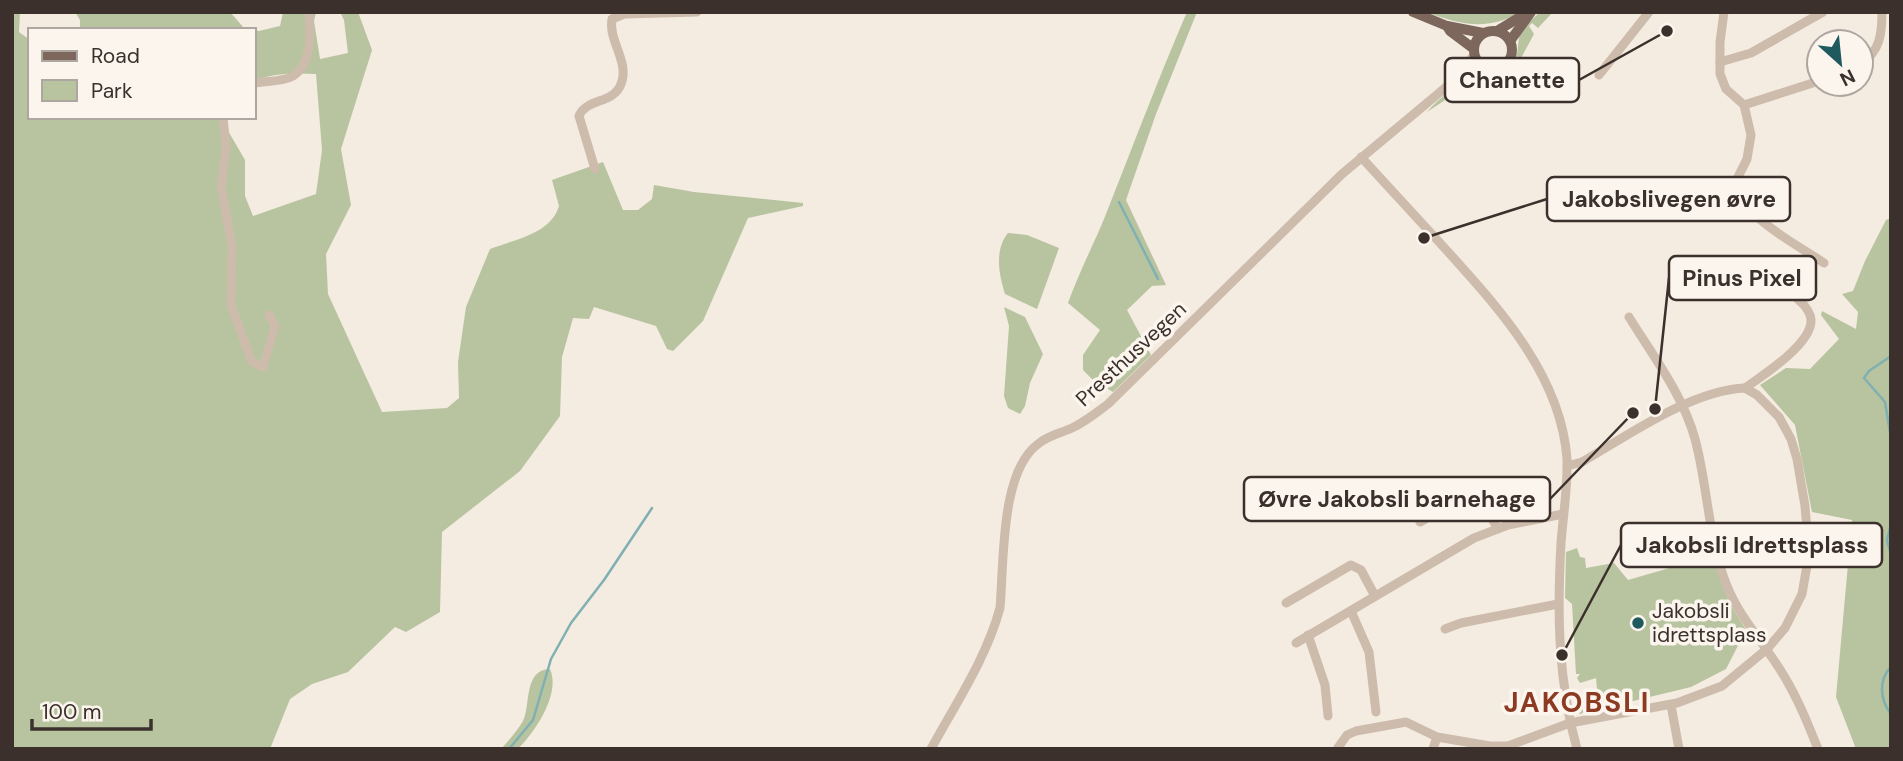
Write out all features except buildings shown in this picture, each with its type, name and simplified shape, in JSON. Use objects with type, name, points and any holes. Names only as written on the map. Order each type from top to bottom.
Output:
[{"type":"main road","points":[[1413,12],[1447,26],[1455,25],[1483,33],[1496,31],[1529,14]]},
{"type":"main road","points":[[1510,41],[1529,14]]},
{"type":"main road","points":[[1447,26],[1474,52],[1481,66],[1487,68],[1498,68],[1507,62],[1512,52],[1510,41],[1496,31]]},
{"type":"main road","points":[[1474,52],[1475,43],[1483,33]]},
{"type":"street","points":[[256,83],[292,77],[301,67],[308,55],[309,12]]},
{"type":"street","points":[[595,169],[579,116],[585,107],[612,96],[621,85],[623,70],[612,33],[612,19],[624,14],[697,12]]},
{"type":"street","points":[[1599,75],[1649,12]]},
{"type":"street","points":[[1724,12],[1720,74],[1726,89],[1744,105],[1751,135],[1747,159],[1732,187],[1757,219],[1824,262]]},
{"type":"street","points":[[1720,62],[1751,53],[1823,12]]},
{"type":"street","points":[[1875,49],[1881,38],[1882,12]]},
{"type":"street","name":"Presthusvegen","points":[[931,749],[979,662],[995,626],[1000,608],[1011,490],[1028,453],[1038,443],[1074,427],[1108,404],[1362,157],[1451,83],[1474,52]]},
{"type":"street","name":"Presthusvegen","points":[[1451,83],[1487,68]]},
{"type":"street","points":[[1744,105],[1805,85]]},
{"type":"street","points":[[223,119],[226,148],[221,186],[232,246],[231,305],[252,362],[263,367],[275,326],[270,315]]},
{"type":"street","points":[[1362,157],[1479,286],[1537,366],[1554,400],[1563,432],[1567,466],[1559,604],[1560,663],[1577,749]]},
{"type":"street","points":[[1567,466],[1582,462],[1683,406],[1716,393],[1745,388],[1789,354],[1805,335],[1811,321],[1809,313],[1804,305],[1758,262]]},
{"type":"street","points":[[1629,317],[1683,406],[1695,439],[1719,559],[1737,608],[1785,677],[1818,749]]},
{"type":"street","points":[[1337,749],[1347,735],[1356,731],[1406,722],[1437,737],[1490,746],[1508,746],[1570,723],[1671,705],[1722,686],[1767,649],[1785,628],[1802,594],[1809,554],[1805,506],[1791,439],[1779,417],[1767,404],[1745,388]]},
{"type":"street","points":[[1420,522],[1471,492],[1477,494],[1499,528]]},
{"type":"street","points":[[1296,643],[1457,547],[1499,528],[1563,514]]},
{"type":"street","points":[[1286,603],[1350,565],[1361,570],[1375,596]]},
{"type":"street","points":[[1445,629],[1494,616],[1559,604]]},
{"type":"street","points":[[1351,611],[1369,652],[1376,712]]},
{"type":"street","points":[[1308,635],[1325,685],[1328,716]]},
{"type":"street","points":[[1671,705],[1679,749]]},
{"type":"street","points":[[1433,749],[1437,737]]},
{"type":"green space","points":[[12,12],[20,12],[19,32],[28,39],[28,119],[221,119],[245,160],[245,196],[253,216],[316,194],[322,150],[316,74],[284,74],[256,80],[256,30],[280,26],[283,12],[316,12],[314,21],[320,59],[348,53],[344,20],[340,12],[358,12],[372,50],[341,149],[351,205],[326,254],[328,294],[382,412],[447,408],[459,398],[458,362],[466,307],[490,249],[540,230],[555,216],[559,206],[552,180],[603,162],[623,210],[638,210],[652,199],[654,185],[694,192],[803,203],[803,206],[748,218],[703,321],[673,351],[667,349],[656,326],[594,307],[589,319],[573,318],[562,357],[560,416],[520,471],[442,532],[440,612],[406,632],[395,627],[348,672],[312,684],[290,699],[270,749],[12,749]]},
{"type":"green space","points":[[75,12],[230,12],[244,28],[80,28],[80,20]]},
{"type":"green space","points":[[1187,12],[1197,12],[1156,114],[1126,200],[1166,285],[1152,286],[1127,310],[1151,355],[1113,392],[1093,380],[1083,370],[1083,355],[1100,330],[1068,303]]},
{"type":"green space","points":[[1426,12],[1517,14],[1494,23],[1472,24]]},
{"type":"green space","points":[[1540,12],[1553,12],[1538,28],[1532,23],[1529,26],[1534,34],[1514,71],[1459,91],[1427,112],[1445,94],[1459,85],[1509,69],[1516,58],[1520,34]]},
{"type":"green space","points":[[1891,218],[1891,749],[1856,749],[1836,697],[1852,520],[1812,512],[1795,425],[1760,385],[1786,368],[1810,369],[1839,339],[1821,315],[1822,311],[1856,329],[1858,312],[1842,294],[1853,291],[1886,220]]},
{"type":"green space","points":[[1008,233],[1027,235],[1059,248],[1037,309],[1005,294],[999,255]]},
{"type":"green space","points":[[1004,307],[1025,317],[1043,354],[1020,414],[1008,408],[1004,396],[1009,326]]},
{"type":"green space","points":[[1577,548],[1580,557],[1585,558],[1586,568],[1614,563],[1628,580],[1711,553],[1729,602],[1746,630],[1726,669],[1691,687],[1579,714],[1579,702],[1598,699],[1596,678],[1580,683],[1577,678],[1580,674],[1576,674],[1572,604],[1565,598],[1566,552]]},
{"type":"green space","points":[[550,669],[552,690],[549,701],[532,733],[518,749],[501,749],[523,721],[529,689],[536,675]]},
{"type":"waterway","points":[[1119,202],[1158,279]]},
{"type":"waterway","points":[[1891,356],[1869,371],[1864,378],[1885,402],[1891,438]]},
{"type":"waterway","points":[[509,749],[533,720],[551,659],[571,623],[604,580],[652,508]]},
{"type":"waterway","points":[[1891,524],[1887,540],[1891,555]]},
{"type":"waterway","points":[[1891,667],[1882,684],[1885,703],[1891,714]]},
{"type":"place","name":"Chanette","points":[[1667,31]]},
{"type":"place","name":"Jakobslivegen øvre","points":[[1424,238]]},
{"type":"place","name":"Pinus Pixel","points":[[1655,409]]},
{"type":"place","name":"Øvre Jakobsli barnehage","points":[[1633,413]]},
{"type":"place","name":"Jakobsli idrettsplass","points":[[1638,623]]},
{"type":"place","name":"Jakobsli Idrettsplass","points":[[1562,655]]},
{"type":"district","name":"JAKOBSLI","points":[[1577,702]]}]
